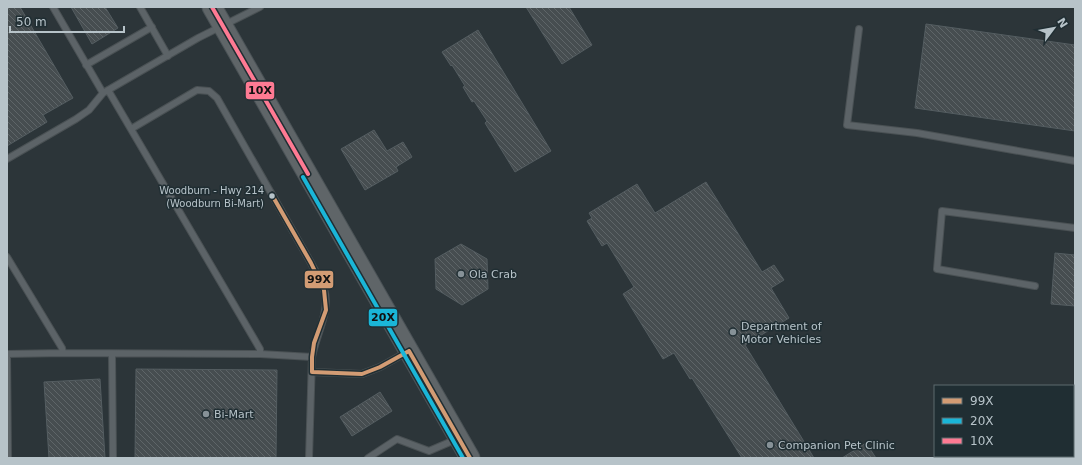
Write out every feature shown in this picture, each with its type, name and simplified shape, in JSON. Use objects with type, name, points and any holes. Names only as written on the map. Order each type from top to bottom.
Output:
[{"type":"main road","points":[[212,7],[470,458]]},
{"type":"lane","points":[[53,7],[86,65],[131,129],[260,349],[260,354]]},
{"type":"lane","points":[[140,7],[168,56]]},
{"type":"lane","points":[[7,159],[76,119],[89,110],[106,92],[198,38],[260,7]]},
{"type":"lane","points":[[86,65],[152,27]]},
{"type":"lane","points":[[858,29],[847,125],[917,133],[1075,161]]},
{"type":"lane","points":[[131,129],[197,90],[209,91],[217,98],[311,263],[324,290],[326,310],[314,343],[312,357],[309,458]]},
{"type":"lane","points":[[1035,286],[938,269],[942,210],[1075,228]]},
{"type":"lane","points":[[7,258],[62,348],[63,353]]},
{"type":"lane","points":[[312,372],[362,374],[380,367],[409,351]]},
{"type":"lane","points":[[8,458],[7,354],[260,354],[312,357]]},
{"type":"lane","points":[[112,354],[113,458]]},
{"type":"lane","points":[[425,458],[429,451],[459,438]]},
{"type":"lane","points":[[368,458],[397,440],[429,451]]},
{"type":"building","points":[[7,7],[20,7],[73,98],[43,115],[47,122],[7,146]]},
{"type":"building","points":[[71,7],[105,7],[118,28],[92,44]]},
{"type":"building","points":[[526,7],[569,7],[592,45],[562,64]]},
{"type":"building","points":[[926,24],[1075,45],[1075,131],[915,108]]},
{"type":"building","points":[[478,30],[551,151],[515,172],[485,123],[487,121],[474,101],[472,102],[463,87],[465,86],[442,52]]},
{"type":"building","points":[[374,130],[387,151],[403,142],[412,157],[396,167],[398,171],[365,190],[341,149]]},
{"type":"building","points":[[706,182],[762,272],[774,265],[784,280],[771,288],[789,318],[745,345],[814,458],[742,458],[692,378],[690,379],[674,353],[663,359],[623,294],[634,287],[607,243],[602,246],[587,221],[592,218],[589,213],[637,184],[655,213]]},
{"type":"building","name":"Ola Crab","points":[[461,244],[487,259],[488,289],[462,305],[436,289],[435,259]]},
{"type":"building","points":[[1055,253],[1075,255],[1075,306],[1051,304]]},
{"type":"building","name":"Bi-Mart","points":[[136,369],[277,370],[276,458],[135,458]]},
{"type":"building","points":[[100,379],[105,458],[49,458],[44,382]]},
{"type":"building","points":[[380,392],[392,411],[352,436],[340,417]]},
{"type":"building","points":[[866,443],[876,458],[842,458]]},
{"type":"transit line","name":"10X","points":[[212,7],[308,174]]},
{"type":"transit line","name":"20X","points":[[303,177],[463,458]]},
{"type":"transit line","name":"99X","points":[[272,195],[311,263],[324,290],[326,310],[314,343],[312,372]]},
{"type":"transit line","name":"99X","points":[[409,351],[470,458]]},
{"type":"transit line","name":"99X","points":[[312,372],[362,374],[380,367],[409,351]]},
{"type":"place","name":"Woodburn - Hwy 214 (Woodburn Bi-Mart)","points":[[272,196]]},
{"type":"place","name":"Ola Crab","points":[[461,274]]},
{"type":"place","name":"Department of Motor Vehicles","points":[[733,332]]},
{"type":"place","name":"Bi-Mart","points":[[206,414]]},
{"type":"place","name":"Companion Pet Clinic","points":[[770,445]]}]
